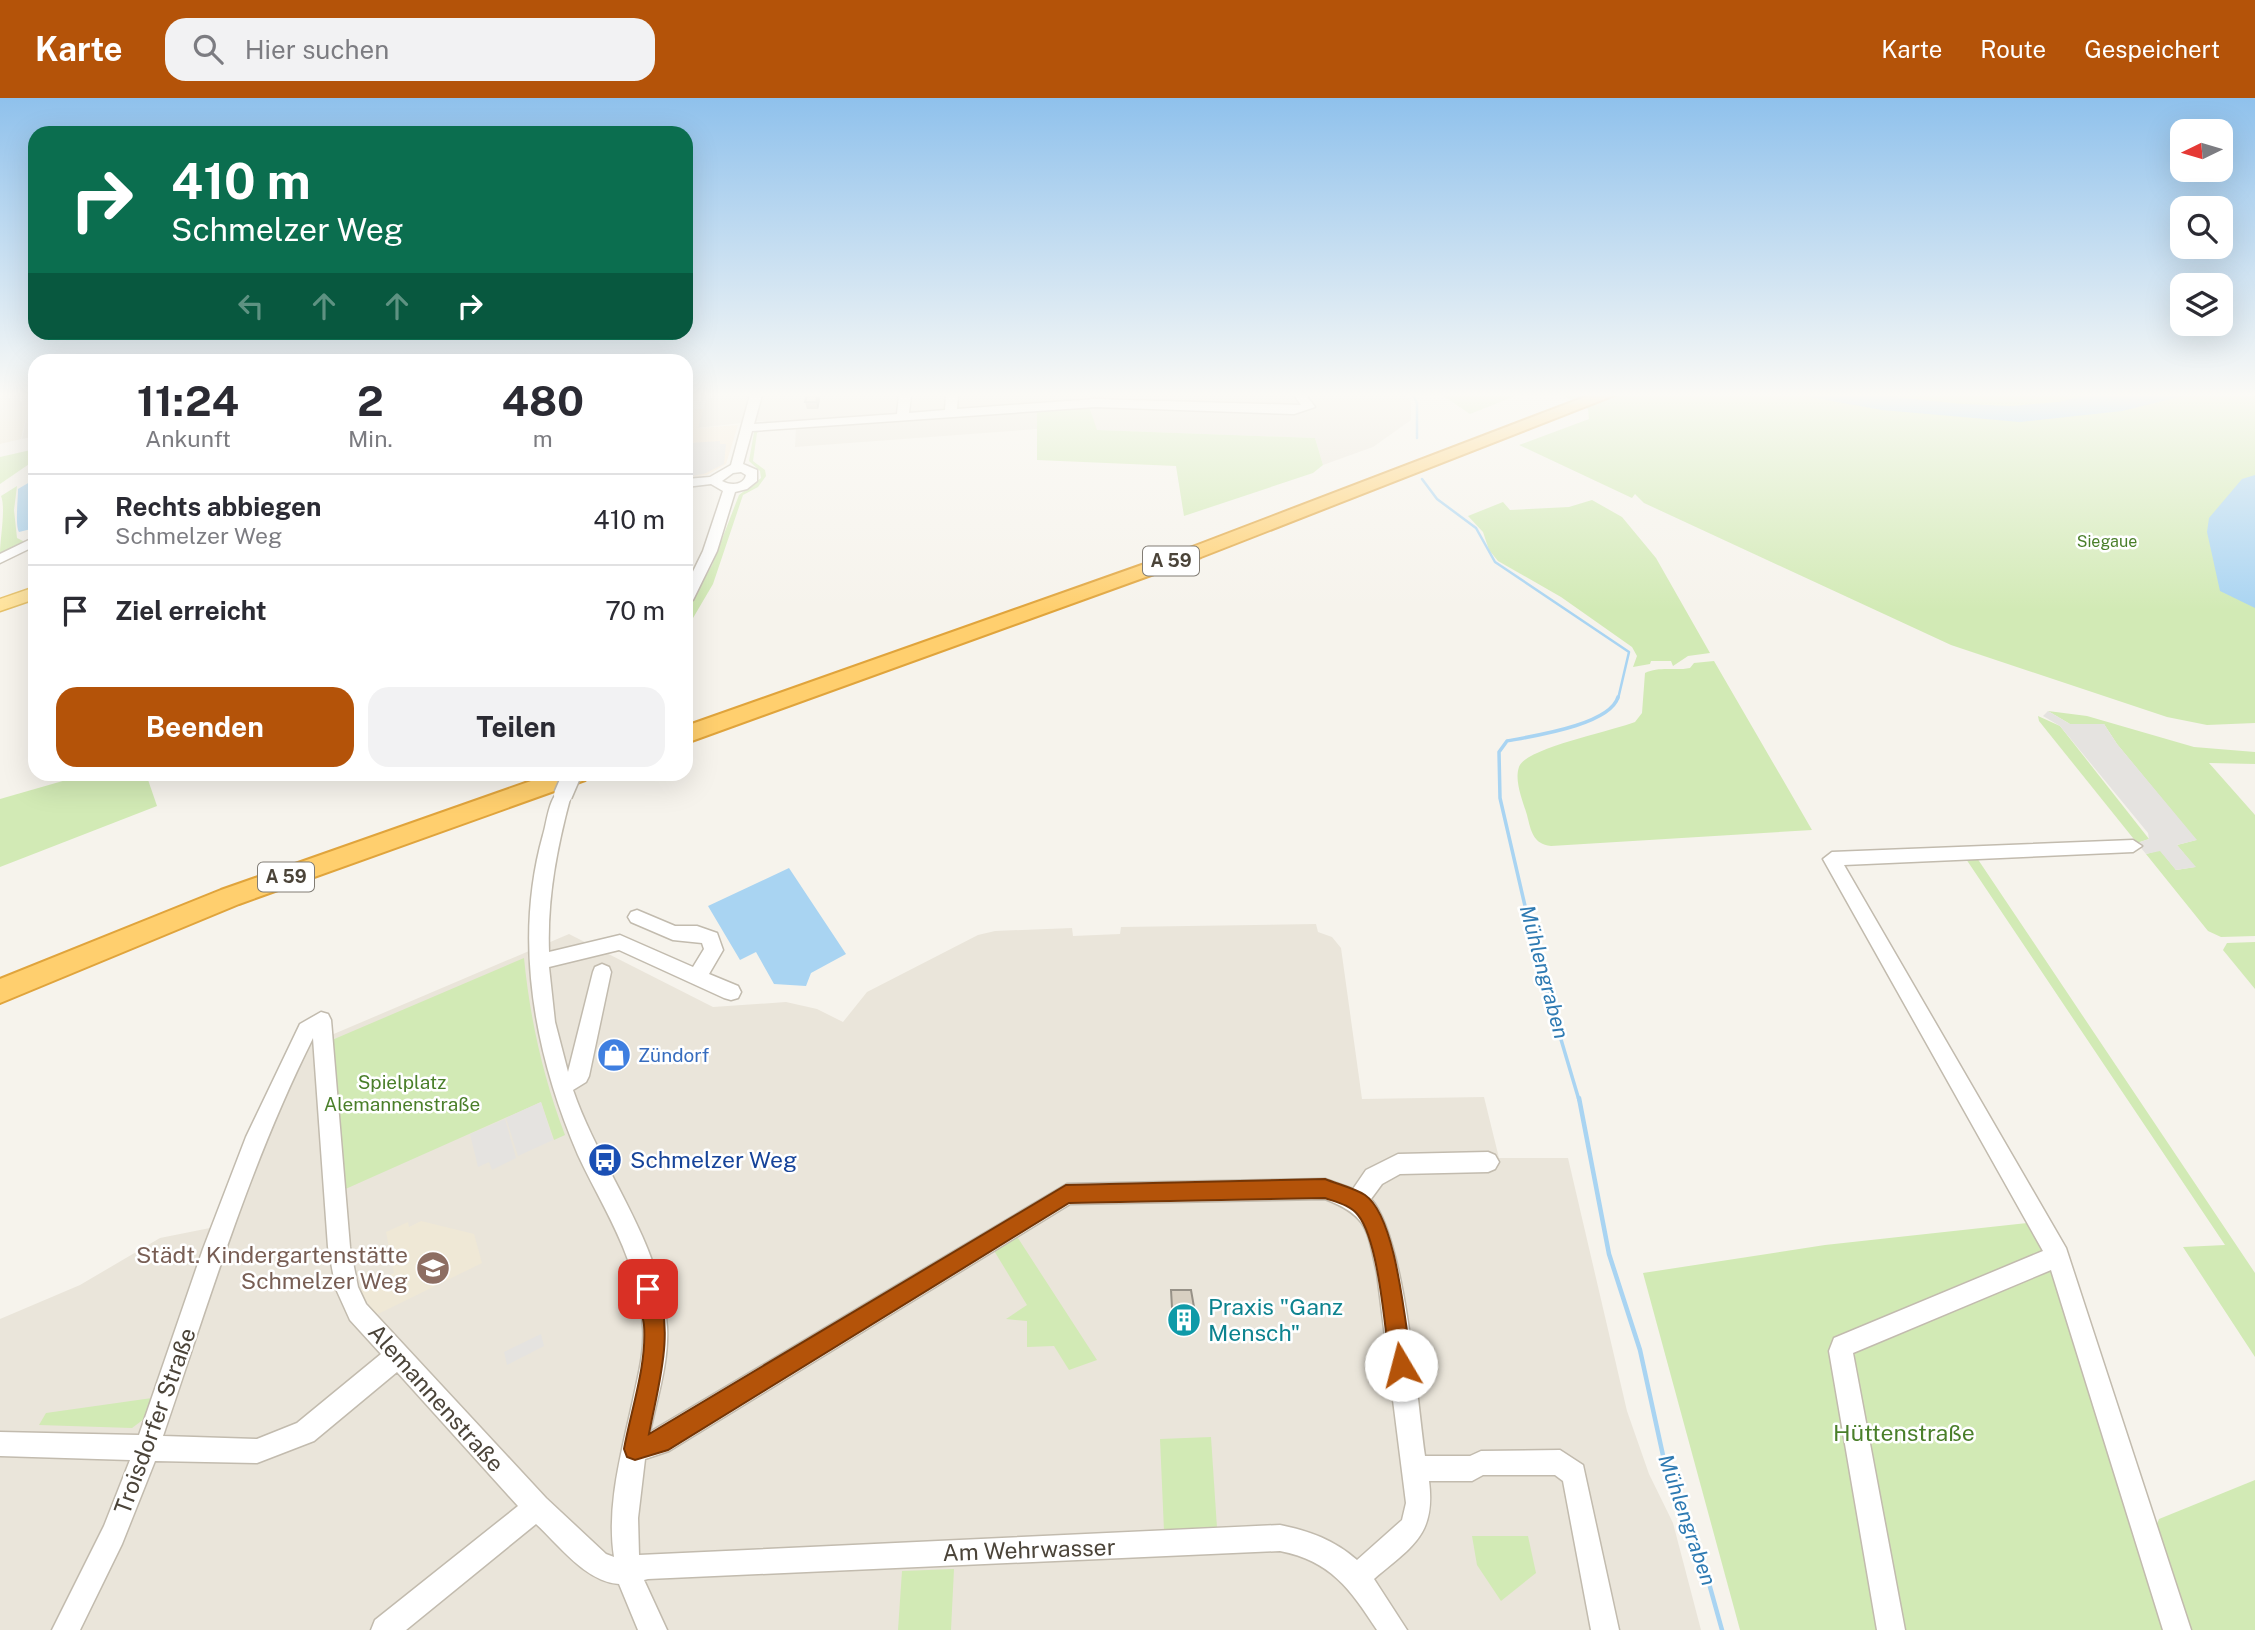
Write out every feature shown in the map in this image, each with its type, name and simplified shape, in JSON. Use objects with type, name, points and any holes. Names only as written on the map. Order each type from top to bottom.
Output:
[{"type":"highway","name":"A 59","points":[[693,720],[1077,585],[1395,466]]},
{"type":"highway","name":"A 59","points":[[693,732],[1194,553],[1408,466]]},
{"type":"highway","name":"A 59","points":[[0,975],[234,882],[517,781]]},
{"type":"highway","name":"A 59","points":[[0,991],[230,897],[570,781]]},
{"type":"main road","points":[[0,605],[28,595]]},
{"type":"street","points":[[693,482],[715,480],[724,471],[736,468],[749,470],[753,477],[745,485],[730,488],[719,486],[715,480]]},
{"type":"street","points":[[693,586],[710,551],[730,488]]},
{"type":"street","points":[[0,559],[28,545]]},
{"type":"street","points":[[570,781],[542,875],[538,962],[548,1034],[562,1086],[578,1132],[629,1240],[651,1302],[654,1351],[624,1524],[626,1571],[653,1630]]},
{"type":"street","points":[[2133,846],[1832,859],[2058,1256],[2176,1630]]},
{"type":"street","points":[[637,917],[673,933],[697,933],[710,938],[714,950],[697,977]]},
{"type":"street","points":[[538,962],[620,942],[730,992]]},
{"type":"street","points":[[562,1086],[579,1076],[602,972]]},
{"type":"street","name":"Alemannenstraße","points":[[321,1020],[332,1190],[343,1275],[358,1312],[396,1357],[537,1507],[597,1563],[611,1570],[626,1571]]},
{"type":"street","name":"Troisdorfer Straße","points":[[66,1630],[104,1556],[147,1448],[260,1132],[303,1037],[313,1023],[321,1020]]},
{"type":"street","points":[[1357,1201],[1374,1177],[1398,1164],[1488,1162]]},
{"type":"street","points":[[635,1449],[660,1442],[1066,1194],[1325,1189],[1357,1201],[1375,1224],[1383,1248],[1419,1503],[1413,1527],[1357,1577]]},
{"type":"street","points":[[1891,1630],[1842,1346],[2058,1256]]},
{"type":"street","points":[[0,1444],[240,1453],[280,1444],[305,1432],[396,1357]]},
{"type":"street","points":[[1415,1469],[1472,1468],[1481,1463],[1560,1462],[1574,1474],[1605,1630]]},
{"type":"street","points":[[385,1630],[537,1507]]},
{"type":"street","name":"Am Wehrwasser","points":[[626,1571],[648,1566],[1280,1538],[1310,1543],[1323,1549],[1357,1577],[1393,1630]]},
{"type":"shaded area","points":[[693,466],[722,466],[707,475],[693,477]]},
{"type":"shaded area","points":[[693,466],[719,466],[693,476]]},
{"type":"shaded area","points":[[2048,711],[2070,724],[2104,724],[2117,744],[2197,840],[2177,845],[2196,867],[2176,870],[2160,851],[2146,854],[2137,843],[2149,839],[2148,833],[2060,726],[2043,716]]},
{"type":"shaded area","points":[[1316,924],[1318,932],[1332,937],[1341,948],[1362,1099],[1484,1097],[1499,1158],[1568,1158],[1627,1411],[1649,1474],[1673,1523],[1701,1630],[0,1630],[0,1319],[80,1285],[160,1238],[215,1227],[289,1053],[569,934],[713,1007],[786,1002],[817,1009],[843,1022],[867,992],[978,935],[995,931],[1072,928],[1073,936],[1120,934],[1121,927]]},
{"type":"shaded area","points":[[541,1102],[553,1140],[518,1156],[506,1118]]},
{"type":"shaded area","points":[[505,1119],[516,1158],[492,1170],[489,1162],[478,1167],[470,1134]]},
{"type":"shaded area","name":"Städt. Kindergartenstätte Schmelzer Weg","points":[[421,1221],[474,1234],[482,1263],[376,1315],[359,1290],[394,1273],[386,1232],[408,1222],[409,1227]]},
{"type":"shaded area","points":[[541,1334],[544,1346],[507,1365],[504,1352]]},
{"type":"green space","points":[[0,466],[26,466],[0,484]]},
{"type":"green space","points":[[755,466],[765,470],[766,476],[758,487],[743,495],[713,584],[693,618],[693,599],[712,565],[739,495],[761,478],[760,471]]},
{"type":"green space","points":[[1176,466],[1321,466],[1313,473],[1184,516]]},
{"type":"green space","name":"Siegaue","points":[[1565,466],[2255,466],[2255,723],[2207,725],[2167,717],[1951,645],[1644,503],[1635,494],[1632,498]]},
{"type":"green space","points":[[17,486],[14,510],[17,538],[25,542],[0,554],[3,515],[1,496]]},
{"type":"green space","points":[[1592,500],[1622,517],[1656,558],[1710,653],[1688,656],[1673,666],[1671,661],[1651,661],[1650,664],[1633,667],[1637,656],[1632,647],[1561,597],[1498,561],[1489,550],[1483,532],[1468,516],[1503,502],[1510,510],[1569,507]]},
{"type":"green space","points":[[1714,661],[1812,830],[1551,846],[1540,843],[1530,826],[1518,785],[1519,767],[1525,760],[1553,747],[1635,722],[1642,713],[1645,673],[1690,668],[1694,663]]},
{"type":"green space","points":[[2048,711],[2087,716],[2194,747],[2255,752],[2255,764],[2209,763],[2255,815],[2255,936],[2221,937],[2208,931],[2146,854],[2160,850],[2176,870],[2195,867],[2177,845],[2196,840],[2117,744],[2104,724],[2070,724]]},
{"type":"green space","points":[[2038,716],[2060,726],[2149,839],[2137,843],[2039,721]]},
{"type":"green space","points":[[63,781],[148,781],[157,806],[0,867],[0,799]]},
{"type":"green space","points":[[1975,855],[2255,1273],[2255,1357],[2183,1247],[2225,1245],[1964,856]]},
{"type":"green space","points":[[2255,942],[2255,989],[2223,950],[2227,943]]},
{"type":"green space","name":"Spielplatz Alemannenstraße","points":[[524,958],[538,1048],[565,1135],[554,1140],[541,1102],[341,1191],[332,1040]]},
{"type":"green space","name":"Hüttenstraße","points":[[2037,1222],[2171,1630],[1740,1630],[1643,1273],[1825,1245]]},
{"type":"green space","points":[[1016,1235],[1097,1360],[1069,1370],[1054,1346],[1027,1347],[1027,1321],[1006,1319],[1027,1305],[993,1249]]},
{"type":"green space","points":[[152,1398],[144,1419],[132,1428],[39,1425],[46,1413]]},
{"type":"green space","points":[[1211,1437],[1217,1528],[1164,1531],[1160,1439]]},
{"type":"green space","points":[[2255,1480],[2255,1630],[2182,1630],[2152,1536],[2159,1519]]},
{"type":"green space","points":[[1472,1536],[1528,1536],[1536,1573],[1501,1601],[1477,1565]]},
{"type":"green space","points":[[954,1569],[951,1630],[898,1630],[902,1571]]},
{"type":"water","points":[[2255,475],[2255,608],[2220,591],[2207,532],[2209,518],[2242,479]]},
{"type":"water","points":[[28,483],[28,530],[19,532],[17,518],[18,489]]},
{"type":"water","points":[[789,868],[846,954],[811,973],[806,986],[774,984],[756,952],[740,960],[708,906]]},
{"type":"building","name":"Praxis \"Ganz Mensch\"","points":[[1171,1290],[1191,1290],[1197,1324],[1173,1325]]},
{"type":"waterway","name":"Mühlengraben","points":[[1422,479],[1437,499],[1476,528],[1495,562],[1629,652],[1618,699]]},
{"type":"waterway","name":"Mühlengraben","points":[[1579,1100],[1538,962],[1500,798],[1499,752],[1507,741],[1586,722],[1612,707],[1618,697]]},
{"type":"waterway","name":"Mühlengraben","points":[[1579,1098],[1609,1254],[1640,1350],[1664,1460],[1698,1544],[1722,1630]]},
{"type":"place","name":"Zündorf","points":[[614,1055]]},
{"type":"place","name":"Schmelzer Weg","points":[[605,1160]]},
{"type":"place","name":"Städt. Kindergartenstätte Schmelzer Weg","points":[[433,1268]]},
{"type":"place","name":"Praxis \"Ganz Mensch\"","points":[[1184,1320]]},
{"type":"route","points":[[648,1289],[654,1326],[654,1351],[635,1449],[648,1448],[660,1442],[1066,1194],[1325,1189],[1340,1192],[1357,1201],[1366,1209],[1375,1224],[1388,1272],[1401,1365]]}]
